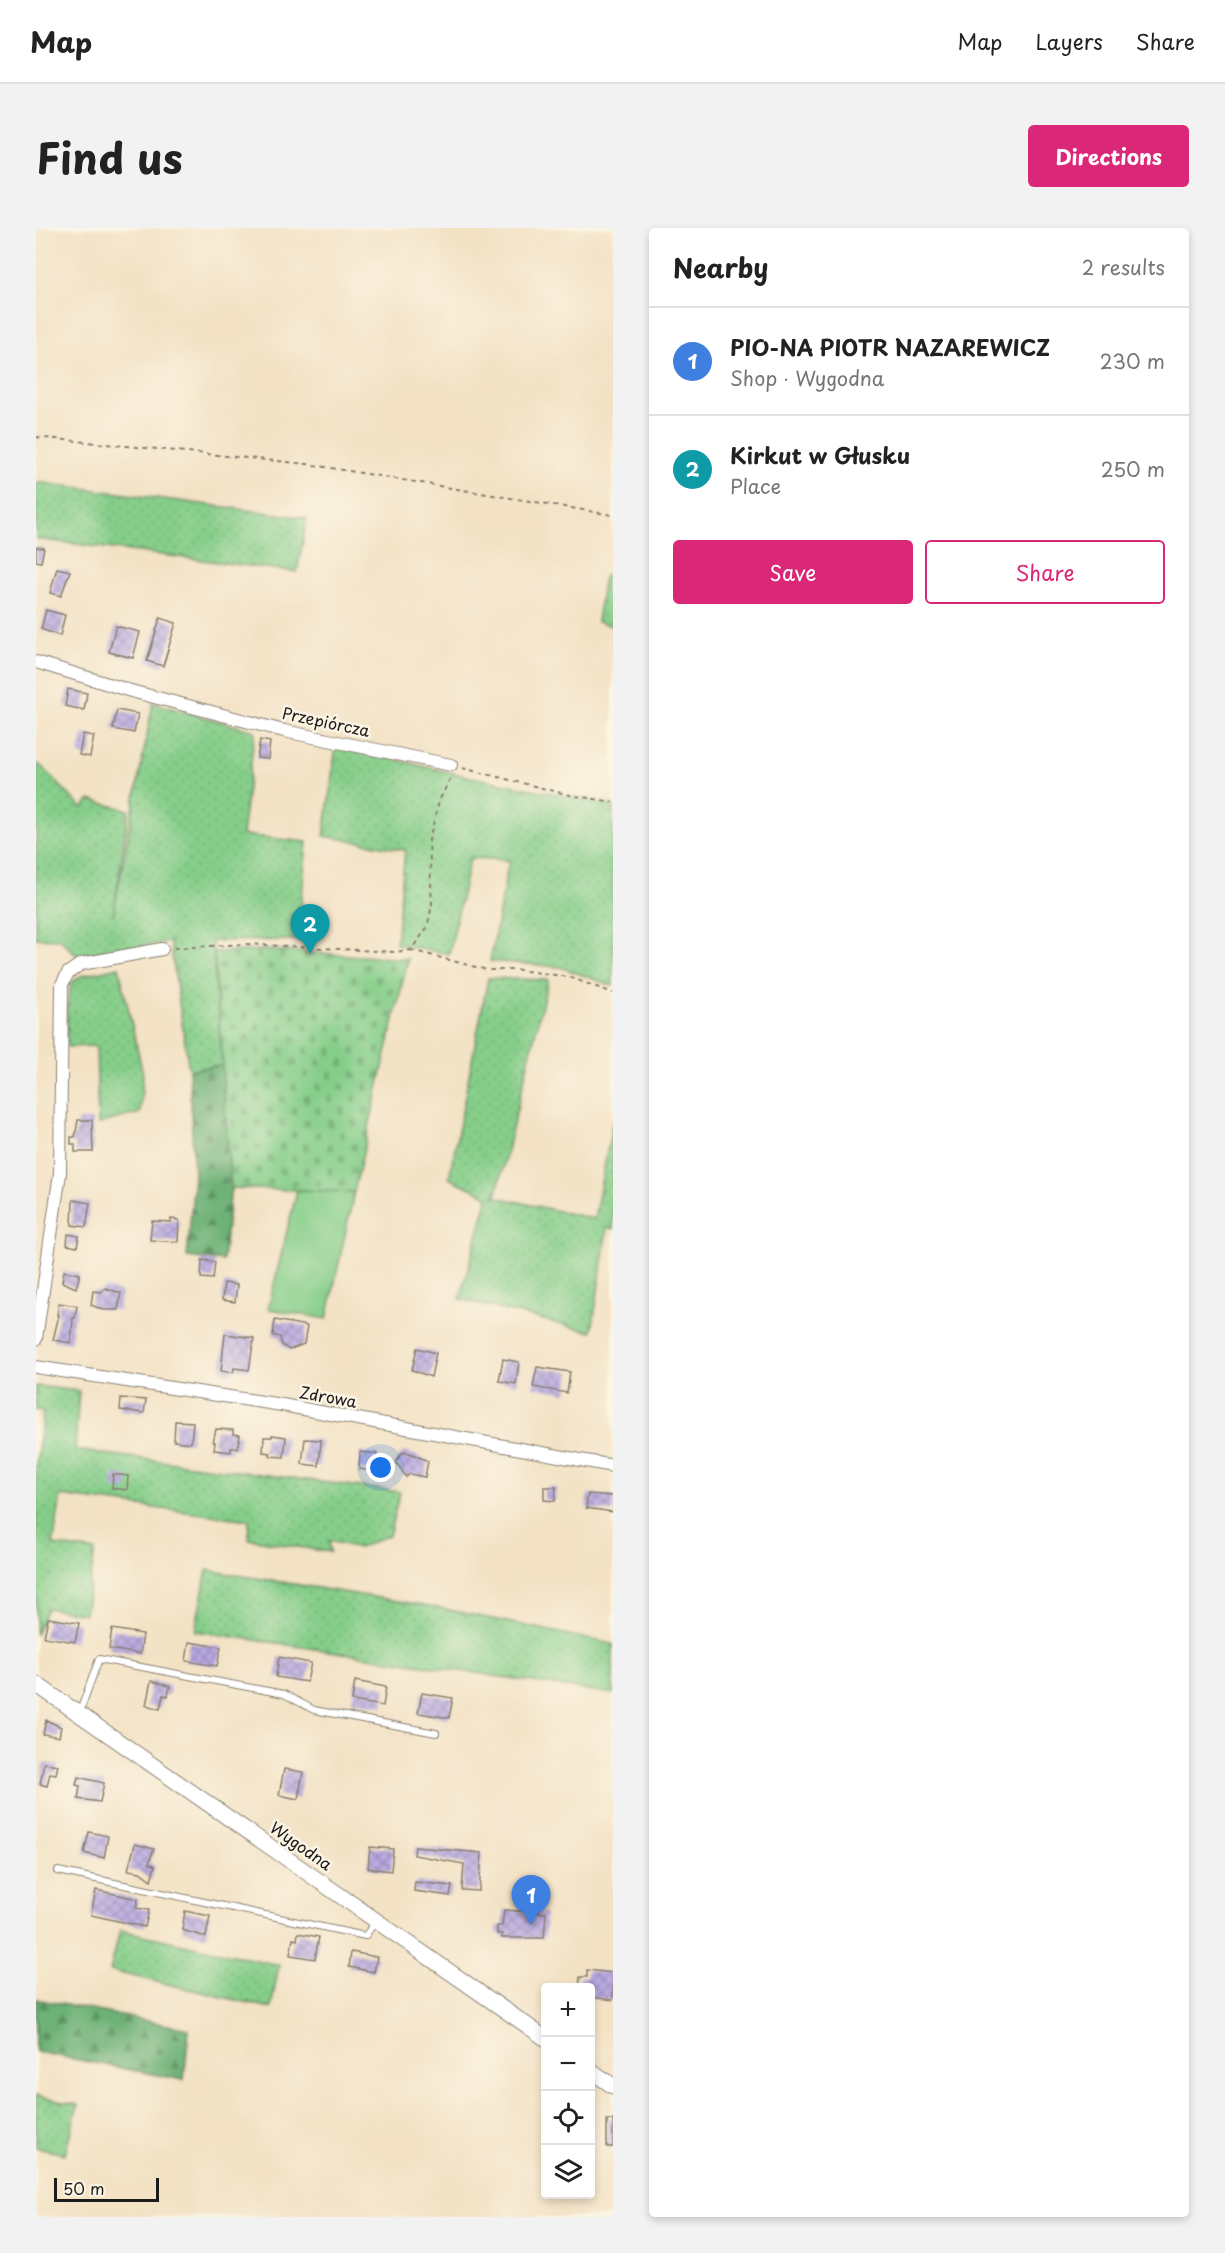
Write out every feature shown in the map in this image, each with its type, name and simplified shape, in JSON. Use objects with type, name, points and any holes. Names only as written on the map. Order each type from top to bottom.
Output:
[{"type":"street","name":"Przepiórcza","points":[[36,662],[131,691],[284,731],[451,765]]},
{"type":"street","points":[[36,1339],[60,1173],[62,984],[68,973],[81,964],[162,949]]},
{"type":"street","name":"Zdrowa","points":[[36,1367],[282,1405],[613,1466]]},
{"type":"street","name":"Wygodna","points":[[36,1684],[545,2037]]},
{"type":"street","points":[[595,2073],[613,2086]]},
{"type":"lane","points":[[79,1714],[99,1659],[284,1694],[314,1710],[436,1733]]},
{"type":"lane","points":[[58,1871],[365,1936],[377,1920]]},
{"type":"path","points":[[36,437],[307,464],[613,515]]},
{"type":"path","points":[[411,950],[427,928],[432,905],[429,840],[439,801],[451,779],[451,765],[570,795],[613,802]]},
{"type":"path","points":[[162,949],[246,944],[395,952],[411,950],[487,970],[520,970],[569,977],[613,993]]},
{"type":"green space","points":[[36,482],[307,518],[297,572],[36,539]]},
{"type":"green space","points":[[604,575],[613,577],[613,626],[597,622]]},
{"type":"green space","points":[[153,703],[255,731],[242,835],[307,842],[298,940],[212,941],[222,1065],[189,1070],[170,942],[107,950],[78,957],[60,939],[36,938],[36,765],[39,764],[82,808],[90,800],[129,810],[113,915]]},
{"type":"green space","points":[[336,746],[466,776],[613,805],[613,986],[560,967],[490,961],[509,860],[470,858],[449,954],[396,944],[405,850],[324,836]]},
{"type":"green space","points":[[265,950],[408,959],[354,1192],[231,1188],[214,952]]},
{"type":"green space","points":[[119,967],[143,1074],[140,1113],[98,1124],[96,1046],[67,1047],[67,1007],[71,983],[81,976]]},
{"type":"green space","points":[[488,978],[548,980],[496,1196],[492,1196],[594,1219],[613,1121],[613,1229],[607,1228],[592,1332],[460,1299],[488,1196],[449,1178]]},
{"type":"green space","points":[[222,1065],[231,1188],[223,1261],[187,1257],[194,1175],[189,1070]]},
{"type":"green space","points":[[297,1190],[354,1192],[327,1319],[268,1309]]},
{"type":"green space","points":[[36,1386],[79,1391],[75,1450],[400,1492],[389,1535],[359,1548],[329,1541],[330,1552],[249,1539],[249,1520],[61,1496],[53,1545],[95,1551],[85,1614],[47,1608],[36,1635],[36,1465],[43,1411],[36,1410]]},
{"type":"green space","points":[[207,1570],[435,1607],[613,1644],[613,1694],[195,1631]]},
{"type":"green space","points":[[120,1930],[279,1965],[271,2008],[110,1971]]},
{"type":"green space","points":[[36,1999],[189,2029],[184,2080],[36,2052]]},
{"type":"green space","points":[[36,2096],[78,2105],[65,2154],[36,2148]]},
{"type":"building","points":[[36,547],[44,548],[41,562],[36,561]]},
{"type":"building","points":[[57,568],[70,571],[61,596],[50,593]]},
{"type":"building","points":[[46,610],[65,615],[60,636],[41,629]]},
{"type":"building","points":[[160,618],[176,623],[163,666],[147,661]]},
{"type":"building","points":[[116,626],[140,632],[133,658],[109,652]]},
{"type":"building","points":[[68,689],[87,693],[84,710],[65,706]]},
{"type":"building","points":[[117,710],[138,714],[134,733],[113,729]]},
{"type":"building","points":[[83,734],[94,736],[90,757],[79,755]]},
{"type":"building","points":[[260,740],[270,742],[268,759],[257,758]]},
{"type":"building","points":[[78,1120],[92,1120],[93,1152],[75,1152],[75,1144],[71,1144],[71,1137],[75,1137]]},
{"type":"building","points":[[73,1200],[90,1203],[86,1227],[72,1225]]},
{"type":"building","points":[[171,1219],[179,1220],[178,1242],[150,1240],[152,1221],[171,1222]]},
{"type":"building","points":[[68,1234],[79,1236],[77,1247],[67,1245]]},
{"type":"building","points":[[202,1260],[215,1262],[213,1279],[201,1278]]},
{"type":"building","points":[[64,1271],[80,1274],[76,1288],[62,1282]]},
{"type":"building","points":[[224,1283],[237,1285],[235,1302],[222,1300]]},
{"type":"building","points":[[105,1288],[121,1293],[118,1310],[104,1310],[91,1305],[93,1291],[101,1292]]},
{"type":"building","points":[[59,1303],[77,1306],[75,1318],[73,1318],[71,1343],[53,1340],[59,1315],[57,1315]]},
{"type":"building","points":[[275,1320],[307,1326],[304,1344],[289,1350],[282,1345],[280,1337],[273,1335]]},
{"type":"building","points":[[225,1334],[254,1338],[249,1370],[234,1368],[233,1373],[221,1371]]},
{"type":"building","points":[[417,1348],[436,1353],[431,1377],[412,1370]]},
{"type":"building","points":[[503,1359],[519,1362],[516,1384],[499,1381]]},
{"type":"building","points":[[537,1367],[570,1372],[567,1393],[533,1387]]},
{"type":"building","points":[[121,1398],[146,1400],[144,1413],[120,1410]]},
{"type":"building","points":[[175,1421],[193,1422],[191,1443],[174,1441]]},
{"type":"building","points":[[216,1429],[233,1430],[233,1434],[240,1435],[238,1448],[231,1448],[231,1452],[214,1450]]},
{"type":"building","points":[[272,1435],[286,1437],[284,1457],[270,1456],[270,1453],[263,1452],[264,1437],[272,1437]]},
{"type":"building","points":[[305,1439],[321,1440],[319,1466],[302,1464]]},
{"type":"building","points":[[360,1452],[377,1454],[375,1471],[359,1469]]},
{"type":"building","points":[[407,1452],[428,1461],[425,1477],[410,1474],[406,1477],[396,1462],[402,1453]]},
{"type":"building","points":[[113,1474],[128,1476],[127,1490],[112,1488]]},
{"type":"building","points":[[544,1487],[556,1487],[555,1501],[544,1500]]},
{"type":"building","points":[[588,1494],[613,1496],[613,1512],[586,1508]]},
{"type":"building","points":[[48,1618],[79,1623],[75,1642],[44,1637]]},
{"type":"building","points":[[112,1629],[143,1634],[140,1654],[109,1649]]},
{"type":"building","points":[[189,1642],[221,1647],[217,1666],[186,1661]]},
{"type":"building","points":[[279,1657],[311,1663],[307,1682],[276,1677]]},
{"type":"building","points":[[151,1681],[170,1686],[168,1696],[163,1695],[160,1709],[146,1705]]},
{"type":"building","points":[[355,1681],[386,1687],[383,1706],[352,1701]]},
{"type":"building","points":[[422,1693],[453,1698],[449,1718],[418,1713]]},
{"type":"building","points":[[46,1720],[61,1727],[59,1737],[43,1734]]},
{"type":"building","points":[[44,1763],[58,1765],[56,1774],[50,1773],[47,1786],[40,1784]]},
{"type":"building","points":[[284,1769],[303,1772],[298,1799],[279,1795]]},
{"type":"building","points":[[78,1777],[104,1783],[100,1802],[78,1799],[80,1786],[76,1785]]},
{"type":"building","points":[[89,1832],[108,1836],[104,1858],[84,1853]]},
{"type":"building","points":[[135,1844],[154,1849],[149,1863],[155,1866],[151,1880],[140,1872],[128,1870]]},
{"type":"building","points":[[370,1847],[393,1849],[391,1871],[368,1868]]},
{"type":"building","points":[[415,1847],[482,1853],[479,1891],[462,1890],[464,1864],[414,1855]]},
{"type":"building","points":[[415,1882],[452,1886],[450,1896],[414,1891]]},
{"type":"building","points":[[96,1890],[138,1899],[136,1908],[149,1910],[145,1927],[91,1915]]},
{"type":"building","points":[[504,1910],[546,1913],[544,1938],[502,1938],[502,1934],[497,1934],[497,1926],[502,1926]]},
{"type":"building","points":[[185,1911],[210,1916],[206,1937],[182,1930]]},
{"type":"building","points":[[298,1933],[319,1937],[315,1959],[290,1955],[293,1939],[297,1940]]},
{"type":"building","points":[[351,1952],[377,1957],[374,1972],[349,1967]]},
{"type":"building","points":[[587,1970],[613,1973],[613,2000],[595,1998],[595,1983],[579,1983],[580,1977],[587,1977]]},
{"type":"building","points":[[607,2120],[613,2120],[613,2147],[607,2147]]},
{"type":"place","name":"Kirkut w Głusku","points":[[310,954]]},
{"type":"place","name":"PIO-NA PIOTR NAZAREWICZ","points":[[531,1925]]}]
